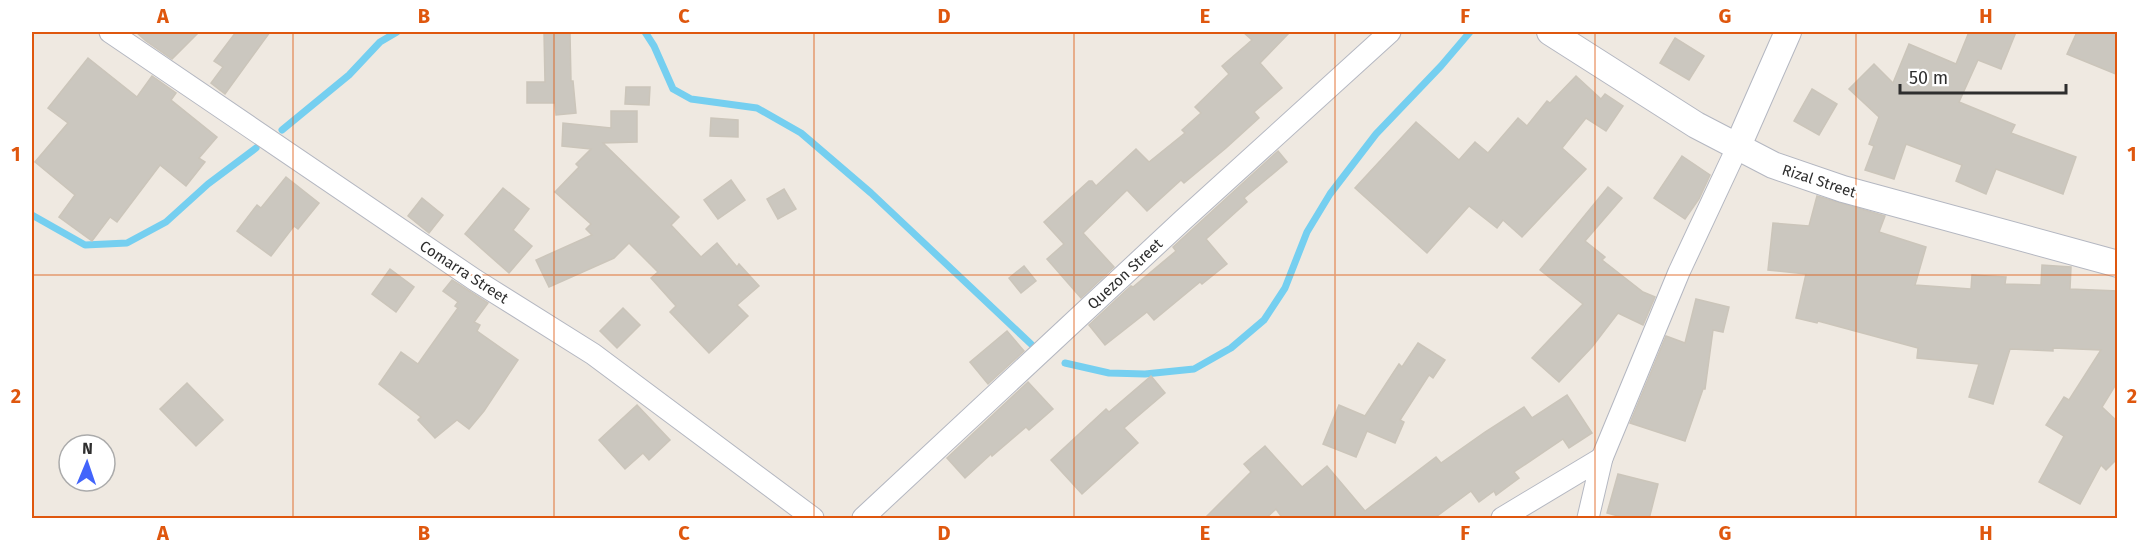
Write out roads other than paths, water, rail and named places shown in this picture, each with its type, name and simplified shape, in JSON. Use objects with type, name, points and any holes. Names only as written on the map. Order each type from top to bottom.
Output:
[{"type":"street","name":"Comarra Street","points":[[110,32],[475,280],[593,354],[813,519]]},
{"type":"street","name":"Quezon Street","points":[[863,519],[1183,220],[1389,32]]},
{"type":"street","name":"Rizal Street","points":[[1550,32],[1696,126],[1773,165],[1843,189],[2118,264]]},
{"type":"street","points":[[1588,519],[1602,458],[1679,272],[1788,32]]},
{"type":"street","points":[[1502,519],[1602,458]]},
{"type":"waterway","points":[[282,130],[349,75],[380,42],[397,32]]},
{"type":"waterway","points":[[645,32],[654,46],[673,89],[691,99],[757,108],[801,133],[871,193],[1031,344]]},
{"type":"waterway","points":[[1065,363],[1109,373],[1145,374],[1194,369],[1231,348],[1264,320],[1285,288],[1307,232],[1330,194],[1376,134],[1470,32]]},
{"type":"waterway","points":[[32,215],[85,245],[127,243],[166,222],[208,184],[256,148]]}]
